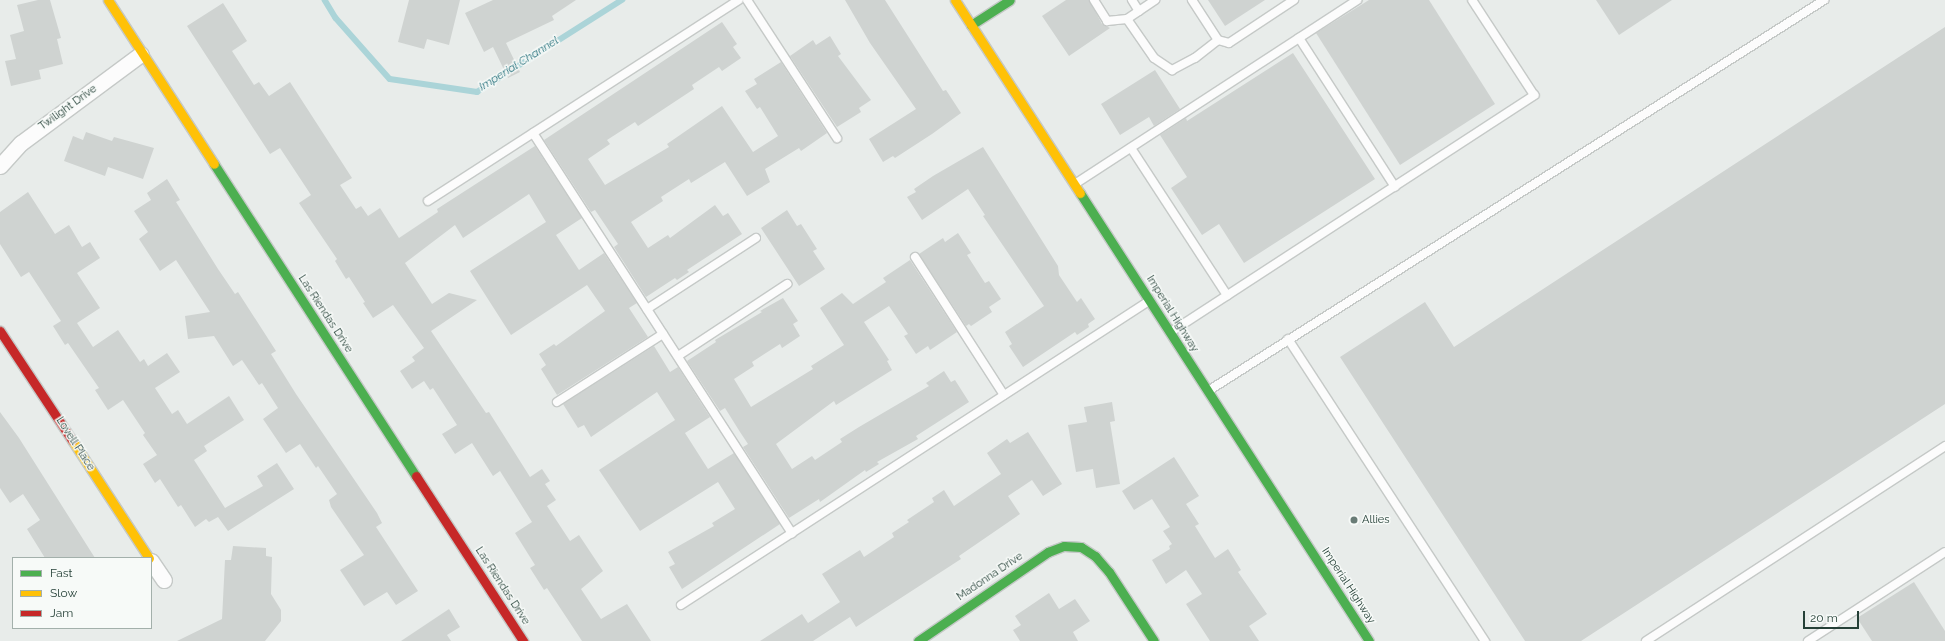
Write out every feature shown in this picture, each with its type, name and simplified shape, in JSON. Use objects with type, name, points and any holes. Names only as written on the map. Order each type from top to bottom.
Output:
[{"type":"street","name":"Las Riendas Drive","points":[[108,0],[141,54],[523,641]]},
{"type":"street","name":"Imperial Highway","points":[[955,0],[1206,392],[1369,641]]},
{"type":"street","points":[[971,25],[1010,0]]},
{"type":"street","name":"Twilight Drive","points":[[0,166],[21,143],[141,54]]},
{"type":"street","name":"Lovell Place","points":[[0,331],[148,557]]},
{"type":"street","name":"Madonna Drive","points":[[918,641],[1048,552],[1064,546],[1081,547],[1095,556],[1110,572],[1154,641]]},
{"type":"street","points":[[152,562],[164,580]]},
{"type":"lane","points":[[428,201],[739,0]]},
{"type":"lane","points":[[748,0],[837,138]]},
{"type":"lane","points":[[1094,0],[1108,21],[1127,19],[1155,0]]},
{"type":"lane","points":[[1132,0],[1139,11]]},
{"type":"lane","points":[[1192,0],[1218,40],[1229,43],[1294,0]]},
{"type":"lane","points":[[1074,184],[1357,0]]},
{"type":"lane","points":[[1169,333],[1534,96],[1472,0]]},
{"type":"lane","points":[[1206,392],[1824,0]]},
{"type":"lane","points":[[1127,19],[1154,58],[1172,70],[1195,58],[1218,40]]},
{"type":"lane","points":[[1299,38],[1394,187]]},
{"type":"lane","points":[[533,133],[792,533]]},
{"type":"lane","points":[[1131,148],[1227,295]]},
{"type":"lane","points":[[647,309],[756,238]]},
{"type":"lane","points":[[915,257],[1004,395]]},
{"type":"lane","points":[[678,356],[787,284]]},
{"type":"lane","points":[[681,606],[1149,301]]},
{"type":"lane","points":[[557,402],[663,334]]},
{"type":"lane","points":[[1288,339],[1485,641]]},
{"type":"lane","points":[[1646,641],[1945,446]]},
{"type":"lane","points":[[1808,641],[1945,552]]},
{"type":"building","points":[[38,0],[50,0],[61,38],[57,39],[63,64],[39,70],[41,79],[11,86],[5,61],[16,59],[10,35],[24,31],[17,5]]},
{"type":"building","points":[[409,0],[460,0],[449,45],[427,39],[424,49],[398,42]]},
{"type":"building","points":[[493,0],[576,0],[552,16],[554,20],[506,43],[520,72],[508,78],[493,47],[484,52],[465,13]]},
{"type":"building","points":[[845,0],[885,0],[943,91],[946,90],[961,113],[895,158],[893,156],[883,162],[869,139],[916,109],[870,43]]},
{"type":"building","points":[[1066,0],[1089,0],[1102,24],[1110,28],[1069,56],[1042,16]]},
{"type":"building","points":[[1208,0],[1265,0],[1225,26]]},
{"type":"building","points":[[1369,0],[1429,0],[1495,104],[1400,165],[1316,33]]},
{"type":"building","points":[[1596,0],[1672,0],[1619,35]]},
{"type":"building","points":[[223,3],[247,41],[232,51],[254,85],[259,82],[269,96],[290,82],[352,178],[340,185],[356,209],[361,206],[368,216],[380,208],[399,238],[438,212],[437,209],[535,146],[582,218],[556,235],[579,270],[604,253],[637,303],[629,308],[648,337],[557,395],[541,369],[546,365],[539,354],[554,344],[556,346],[605,311],[587,285],[511,335],[470,271],[546,222],[529,194],[463,238],[455,225],[405,263],[432,304],[449,293],[477,300],[431,331],[486,413],[489,412],[530,477],[542,469],[550,481],[545,484],[556,500],[547,506],[570,541],[579,535],[603,571],[581,589],[601,619],[627,604],[651,641],[582,641],[547,588],[544,590],[530,568],[535,565],[515,533],[532,522],[500,471],[493,476],[472,443],[455,454],[442,434],[457,425],[433,388],[430,390],[424,381],[412,389],[400,371],[415,361],[412,357],[424,348],[393,305],[373,318],[349,277],[346,279],[335,261],[337,259],[299,203],[311,195],[280,148],[270,154],[187,26]]},
{"type":"building","points":[[722,22],[737,44],[733,47],[741,58],[722,71],[719,67],[692,85],[694,89],[638,126],[635,122],[607,140],[610,144],[588,159],[605,185],[669,147],[667,144],[722,106],[753,152],[778,136],[760,107],[757,109],[745,91],[757,84],[754,79],[781,62],[827,133],[801,151],[799,148],[765,169],[770,182],[747,196],[725,162],[691,183],[689,179],[661,197],[663,201],[631,222],[648,248],[668,235],[670,238],[715,205],[723,216],[728,213],[742,234],[687,270],[689,272],[677,280],[675,278],[646,297],[614,247],[618,244],[595,210],[591,212],[544,140]]},
{"type":"building","points":[[1945,27],[1945,404],[1581,641],[1525,641],[1340,357],[1425,302],[1454,347]]},
{"type":"building","points":[[830,36],[841,54],[838,56],[871,100],[859,108],[861,112],[837,127],[790,56],[813,40],[816,45]]},
{"type":"building","points":[[1293,53],[1375,179],[1244,263],[1219,224],[1202,235],[1171,188],[1187,177],[1160,135],[1186,118],[1187,121]]},
{"type":"building","points":[[1155,70],[1180,109],[1154,126],[1149,117],[1120,135],[1101,104]]},
{"type":"building","points":[[86,132],[112,141],[114,137],[154,148],[143,179],[108,167],[105,176],[64,161],[73,136],[83,140]]},
{"type":"building","points":[[983,147],[1058,266],[1059,275],[1077,302],[1081,298],[1095,319],[1088,324],[1089,327],[1077,335],[1075,332],[1023,367],[1009,346],[1012,344],[1005,332],[1044,306],[983,216],[985,215],[968,189],[922,220],[907,197],[916,192],[914,189],[933,176]]},
{"type":"building","points":[[167,179],[180,200],[176,202],[218,269],[235,294],[238,292],[276,351],[271,354],[296,394],[377,513],[382,523],[376,527],[418,591],[396,605],[387,592],[364,606],[340,570],[364,555],[331,507],[329,500],[337,494],[318,466],[316,468],[300,444],[286,453],[263,419],[278,408],[262,383],[259,385],[242,360],[233,366],[214,336],[188,339],[185,316],[210,312],[176,260],[160,271],[139,239],[148,232],[134,211],[151,200],[147,193]]},
{"type":"building","points":[[28,192],[55,234],[69,225],[82,247],[90,242],[100,258],[77,273],[100,308],[77,323],[93,347],[118,330],[140,362],[144,359],[148,366],[167,353],[180,372],[155,388],[172,414],[178,410],[187,424],[229,396],[244,420],[204,446],[207,451],[194,460],[225,508],[263,486],[257,476],[277,463],[294,489],[228,531],[218,517],[209,522],[206,519],[195,527],[181,505],[178,507],[160,479],[155,483],[143,464],[157,455],[143,435],[145,433],[123,400],[108,410],[95,390],[99,388],[68,343],[65,345],[53,326],[61,321],[29,272],[21,277],[0,244],[0,212]]},
{"type":"building","points":[[787,210],[797,226],[801,224],[817,249],[813,251],[825,269],[799,286],[761,228]]},
{"type":"building","points":[[958,233],[971,253],[967,255],[985,283],[989,281],[1001,299],[989,307],[992,312],[971,326],[969,324],[966,326],[919,254],[943,238],[945,242]]},
{"type":"building","points":[[910,260],[957,332],[930,350],[928,346],[916,354],[904,336],[908,334],[889,306],[864,322],[889,360],[887,361],[892,370],[836,405],[834,401],[776,444],[792,469],[812,456],[815,460],[842,442],[840,439],[929,386],[926,383],[944,371],[951,382],[955,380],[969,402],[916,436],[918,439],[877,462],[879,464],[866,472],[865,470],[820,502],[819,499],[789,518],[743,447],[748,444],[725,408],[720,411],[687,361],[716,342],[715,340],[783,298],[798,321],[793,324],[800,336],[782,348],[780,344],[752,362],[754,366],[734,379],[751,407],[813,369],[811,366],[844,345],[820,308],[842,293],[853,304],[886,282],[883,278]]},
{"type":"building","points":[[654,346],[670,372],[678,367],[710,417],[685,433],[708,469],[734,453],[780,524],[682,589],[669,567],[675,564],[668,552],[714,526],[712,523],[735,509],[718,482],[640,531],[599,470],[675,420],[657,392],[591,437],[584,425],[578,428],[563,404]]},
{"type":"building","points":[[1112,402],[1115,421],[1110,422],[1120,484],[1096,488],[1093,469],[1076,472],[1068,425],[1087,422],[1084,407]]},
{"type":"building","points":[[0,412],[19,438],[94,557],[44,557],[27,529],[40,520],[23,494],[10,503],[0,488]]},
{"type":"building","points":[[1028,432],[1062,484],[1043,496],[1032,480],[1008,496],[1020,514],[959,556],[961,559],[856,627],[850,617],[813,641],[760,641],[802,614],[808,623],[840,602],[822,574],[860,550],[864,557],[894,537],[892,533],[909,522],[907,520],[934,502],[932,498],[944,490],[954,506],[1001,474],[987,453],[1007,439],[1010,443]]},
{"type":"building","points":[[1174,457],[1199,496],[1186,504],[1199,524],[1195,526],[1215,558],[1228,549],[1241,570],[1238,572],[1267,614],[1249,626],[1259,641],[1210,641],[1186,604],[1202,594],[1186,570],[1166,584],[1152,560],[1170,549],[1169,546],[1172,544],[1163,531],[1170,527],[1152,499],[1134,510],[1122,491]]},
{"type":"building","points":[[233,546],[266,548],[266,556],[272,557],[271,594],[281,610],[281,621],[265,641],[177,641],[222,619],[225,560],[231,560]]},
{"type":"building","points":[[1914,582],[1945,631],[1945,641],[1872,641],[1857,618]]},
{"type":"building","points":[[1049,593],[1059,609],[1075,599],[1090,621],[1073,632],[1078,641],[1020,641],[1013,630],[1021,625],[1015,616]]},
{"type":"building","points":[[449,609],[460,627],[447,635],[451,641],[401,641]]},
{"type":"waterway","name":"Imperial Channel","points":[[325,0],[336,18],[390,79],[477,92],[622,0]]},
{"type":"traffic: fast","points":[[971,25],[1010,0]]},
{"type":"traffic: fast","points":[[214,164],[416,476]]},
{"type":"traffic: fast","points":[[1080,193],[1369,641]]},
{"type":"traffic: fast","points":[[918,641],[1048,552],[1064,546],[1081,547],[1095,556],[1109,572],[1154,641]]},
{"type":"traffic: slow","points":[[108,0],[214,164]]},
{"type":"traffic: slow","points":[[955,0],[1080,193]]},
{"type":"traffic: slow","points":[[72,440],[148,557]]},
{"type":"traffic: jam","points":[[0,331],[72,440]]},
{"type":"traffic: jam","points":[[416,476],[523,641]]},
{"type":"place","name":"Allies","points":[[1354,520]]}]
